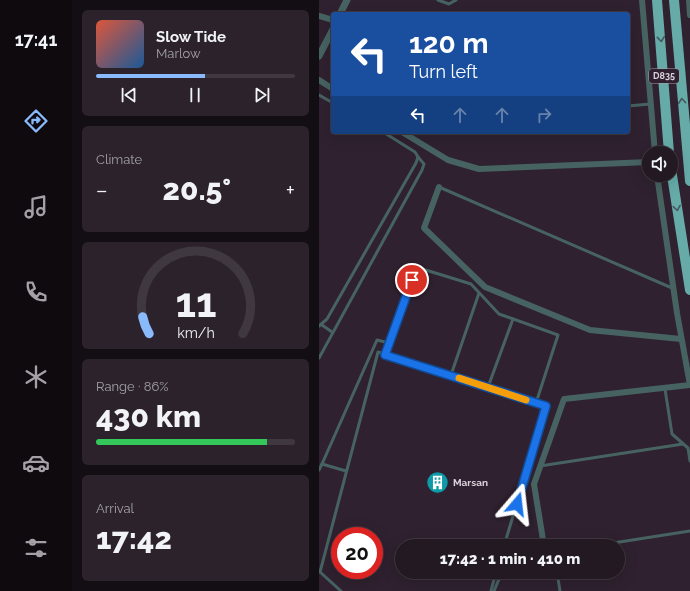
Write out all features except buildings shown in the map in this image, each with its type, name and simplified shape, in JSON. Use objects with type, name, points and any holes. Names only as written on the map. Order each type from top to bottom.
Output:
[{"type":"highway","name":"D835","points":[[657,0],[668,146]]},
{"type":"highway","name":"D835","points":[[674,0],[690,182]]},
{"type":"highway","points":[[673,182],[690,290]]},
{"type":"street","points":[[341,12],[347,0]]},
{"type":"street","points":[[642,0],[654,146]]},
{"type":"street","points":[[689,0],[690,15]]},
{"type":"street","points":[[319,16],[331,19]]},
{"type":"street","points":[[319,54],[331,33]]},
{"type":"street","points":[[319,80],[331,88]]},
{"type":"street","points":[[405,134],[447,160],[479,170],[642,162]]},
{"type":"street","points":[[543,539],[534,484],[564,399],[665,389],[690,385],[681,339],[658,182]]},
{"type":"street","points":[[439,187],[424,228],[485,287],[590,330],[681,339]]},
{"type":"lane","points":[[438,0],[449,4],[456,0]]},
{"type":"lane","points":[[319,95],[331,102]]},
{"type":"lane","points":[[630,106],[650,104]]},
{"type":"lane","points":[[319,358],[424,164],[415,152],[386,134]]},
{"type":"lane","points":[[332,332],[321,326],[327,319],[418,157]]},
{"type":"lane","points":[[439,187],[673,288]]},
{"type":"lane","points":[[385,355],[416,267],[471,284],[499,314],[557,335],[536,403]]},
{"type":"lane","points":[[451,376],[479,293]]},
{"type":"lane","points":[[488,387],[513,319]]},
{"type":"lane","points":[[319,470],[377,340],[389,343]]},
{"type":"lane","points":[[341,591],[320,572],[378,352],[546,406],[506,539]]},
{"type":"lane","points":[[665,389],[672,434],[688,448],[690,461]]},
{"type":"lane","points":[[540,466],[683,444]]},
{"type":"lane","points":[[322,464],[346,471]]},
{"type":"lane","points":[[625,541],[690,531]]},
{"type":"lane","points":[[491,591],[494,579]]},
{"type":"lane","points":[[494,591],[499,579]]},
{"type":"lane","points":[[558,579],[560,591]]},
{"type":"slow traffic","points":[[459,378],[526,400]]},
{"type":"place","name":"Marsan","points":[[438,482]]},
{"type":"route","points":[[412,280],[385,355],[546,406],[517,504]]}]
